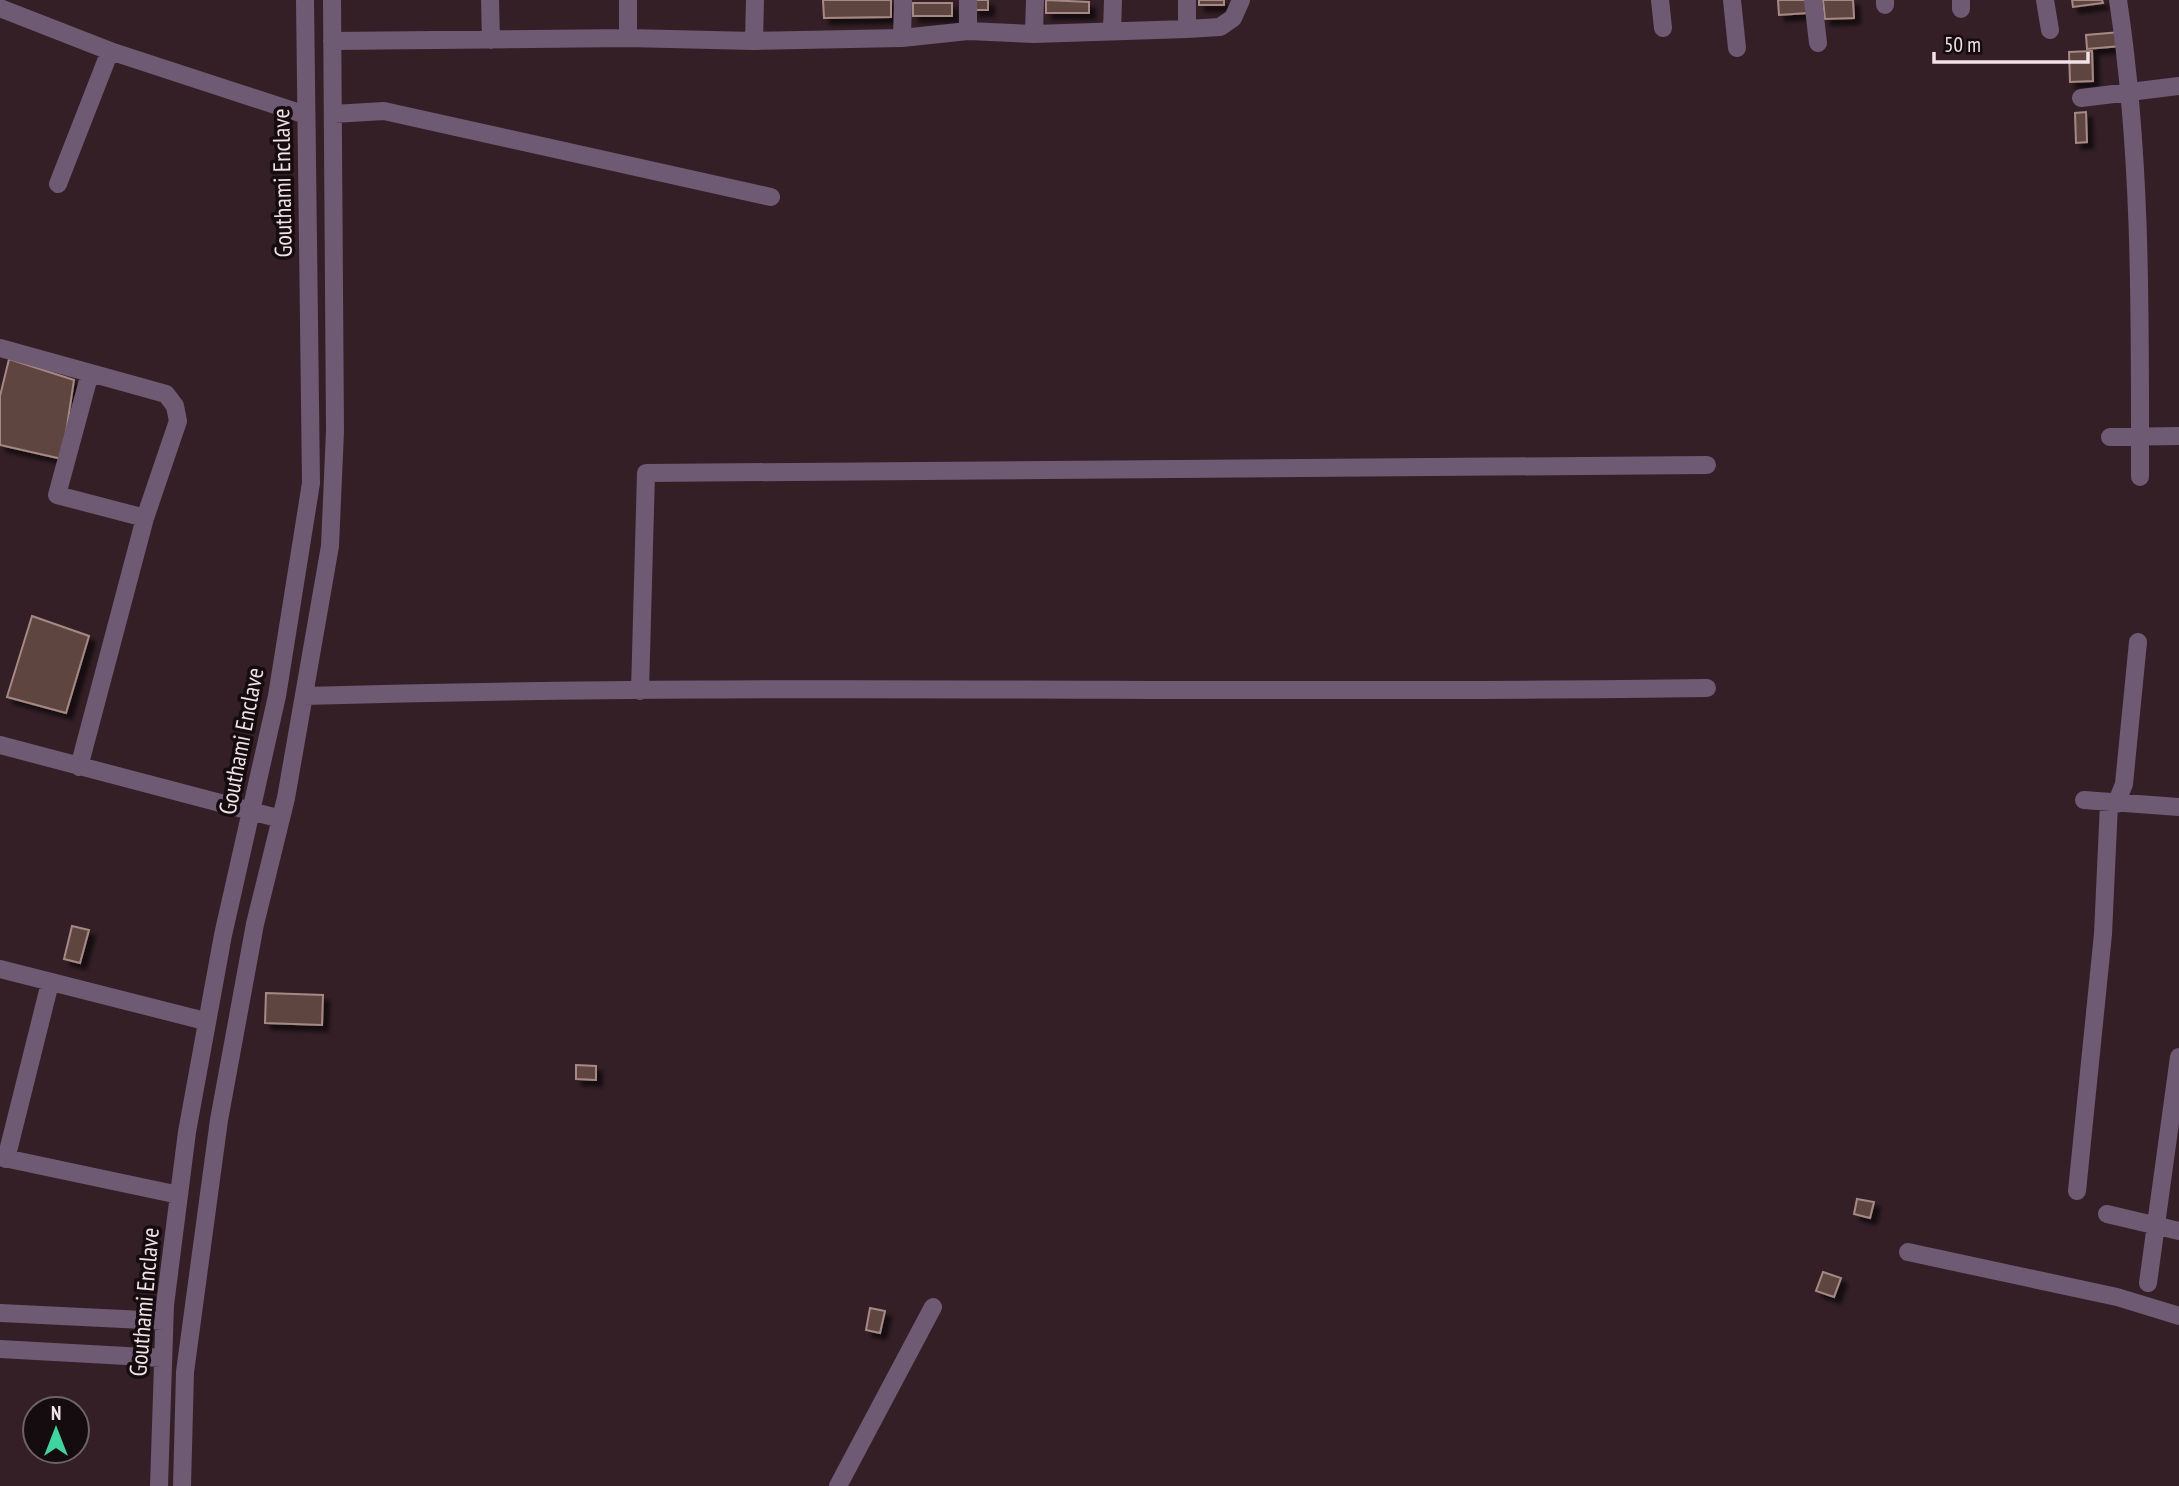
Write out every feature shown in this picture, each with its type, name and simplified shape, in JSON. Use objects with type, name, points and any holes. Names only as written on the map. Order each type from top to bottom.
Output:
[{"type":"street","name":"Gouthami Enclave","points":[[159,1486],[164,1321],[179,1195],[205,1021],[277,696],[311,483],[305,0]]},
{"type":"street","name":"Gouthami Enclave","points":[[182,1486],[185,1372],[198,1259],[255,924],[281,819],[330,546],[335,431],[332,0]]},
{"type":"street","points":[[490,0],[491,40]]},
{"type":"street","points":[[628,0],[628,38]]},
{"type":"street","points":[[754,41],[755,0]]},
{"type":"street","points":[[902,0],[902,38]]},
{"type":"street","points":[[968,0],[968,31]]},
{"type":"street","points":[[1034,34],[1035,0]]},
{"type":"street","points":[[1112,0],[1112,31]]},
{"type":"street","points":[[1187,0],[1187,29]]},
{"type":"street","points":[[332,41],[628,38],[754,41],[902,38],[968,31],[1034,34],[1187,29],[1220,27],[1233,18],[1241,6],[1241,0]]},
{"type":"street","points":[[1660,0],[1663,28]]},
{"type":"street","points":[[1732,0],[1737,48]]},
{"type":"street","points":[[1813,0],[1818,43]]},
{"type":"street","points":[[2045,0],[2050,30]]},
{"type":"street","points":[[2118,0],[2130,92],[2142,307],[2140,477]]},
{"type":"street","points":[[0,8],[110,51],[306,115]]},
{"type":"street","points":[[58,184],[110,51]]},
{"type":"street","points":[[2081,98],[2179,86]]},
{"type":"street","points":[[333,114],[384,111],[771,197]]},
{"type":"street","points":[[0,348],[166,394],[175,406],[178,421],[145,518],[79,766]]},
{"type":"street","points":[[90,373],[57,495],[145,518]]},
{"type":"street","points":[[2110,437],[2179,436]]},
{"type":"street","points":[[640,691],[646,473],[1707,465]]},
{"type":"street","points":[[2077,1191],[2113,804],[2124,784],[2138,642]]},
{"type":"street","points":[[304,696],[920,687],[1433,692],[1707,688]]},
{"type":"street","points":[[0,745],[281,819]]},
{"type":"street","points":[[2084,800],[2179,807]]},
{"type":"street","points":[[0,969],[205,1021]]},
{"type":"street","points":[[50,983],[3,1158],[179,1195]]},
{"type":"street","points":[[2148,1283],[2179,1057]]},
{"type":"street","points":[[2107,1214],[2179,1231]]},
{"type":"street","points":[[1908,1252],[2117,1297],[2179,1316]]},
{"type":"street","points":[[838,1486],[933,1307]]},
{"type":"street","points":[[0,1313],[164,1321]]},
{"type":"street","points":[[0,1349],[162,1358]]},
{"type":"building","points":[[823,0],[891,0],[891,17],[824,18]]},
{"type":"building","points":[[973,0],[988,0],[988,10],[973,10]]},
{"type":"building","points":[[1046,0],[1089,2],[1089,13],[1046,13]]},
{"type":"building","points":[[1199,0],[1224,0],[1224,5],[1199,5]]},
{"type":"building","points":[[1778,0],[1807,0],[1808,13],[1779,15]]},
{"type":"building","points":[[1823,0],[1853,0],[1854,18],[1825,19]]},
{"type":"building","points":[[2072,0],[2102,0],[2103,3],[2073,7]]},
{"type":"building","points":[[913,3],[952,3],[952,16],[913,16]]},
{"type":"building","points":[[2120,32],[2121,46],[2087,49],[2086,35]]},
{"type":"building","points":[[2092,51],[2093,81],[2070,82],[2069,52]]},
{"type":"building","points":[[2086,112],[2087,142],[2076,143],[2075,113]]},
{"type":"building","points":[[9,359],[74,380],[62,459],[0,445],[0,396]]},
{"type":"building","points":[[32,616],[89,636],[66,713],[7,697]]},
{"type":"building","points":[[72,926],[89,930],[80,963],[64,959]]},
{"type":"building","points":[[266,993],[323,995],[322,1025],[265,1023]]},
{"type":"building","points":[[576,1065],[596,1066],[596,1080],[576,1079]]},
{"type":"building","points":[[1857,1199],[1874,1202],[1870,1218],[1854,1214]]},
{"type":"building","points":[[1823,1272],[1841,1278],[1834,1297],[1816,1291]]},
{"type":"building","points":[[870,1308],[885,1311],[880,1333],[866,1330]]}]
